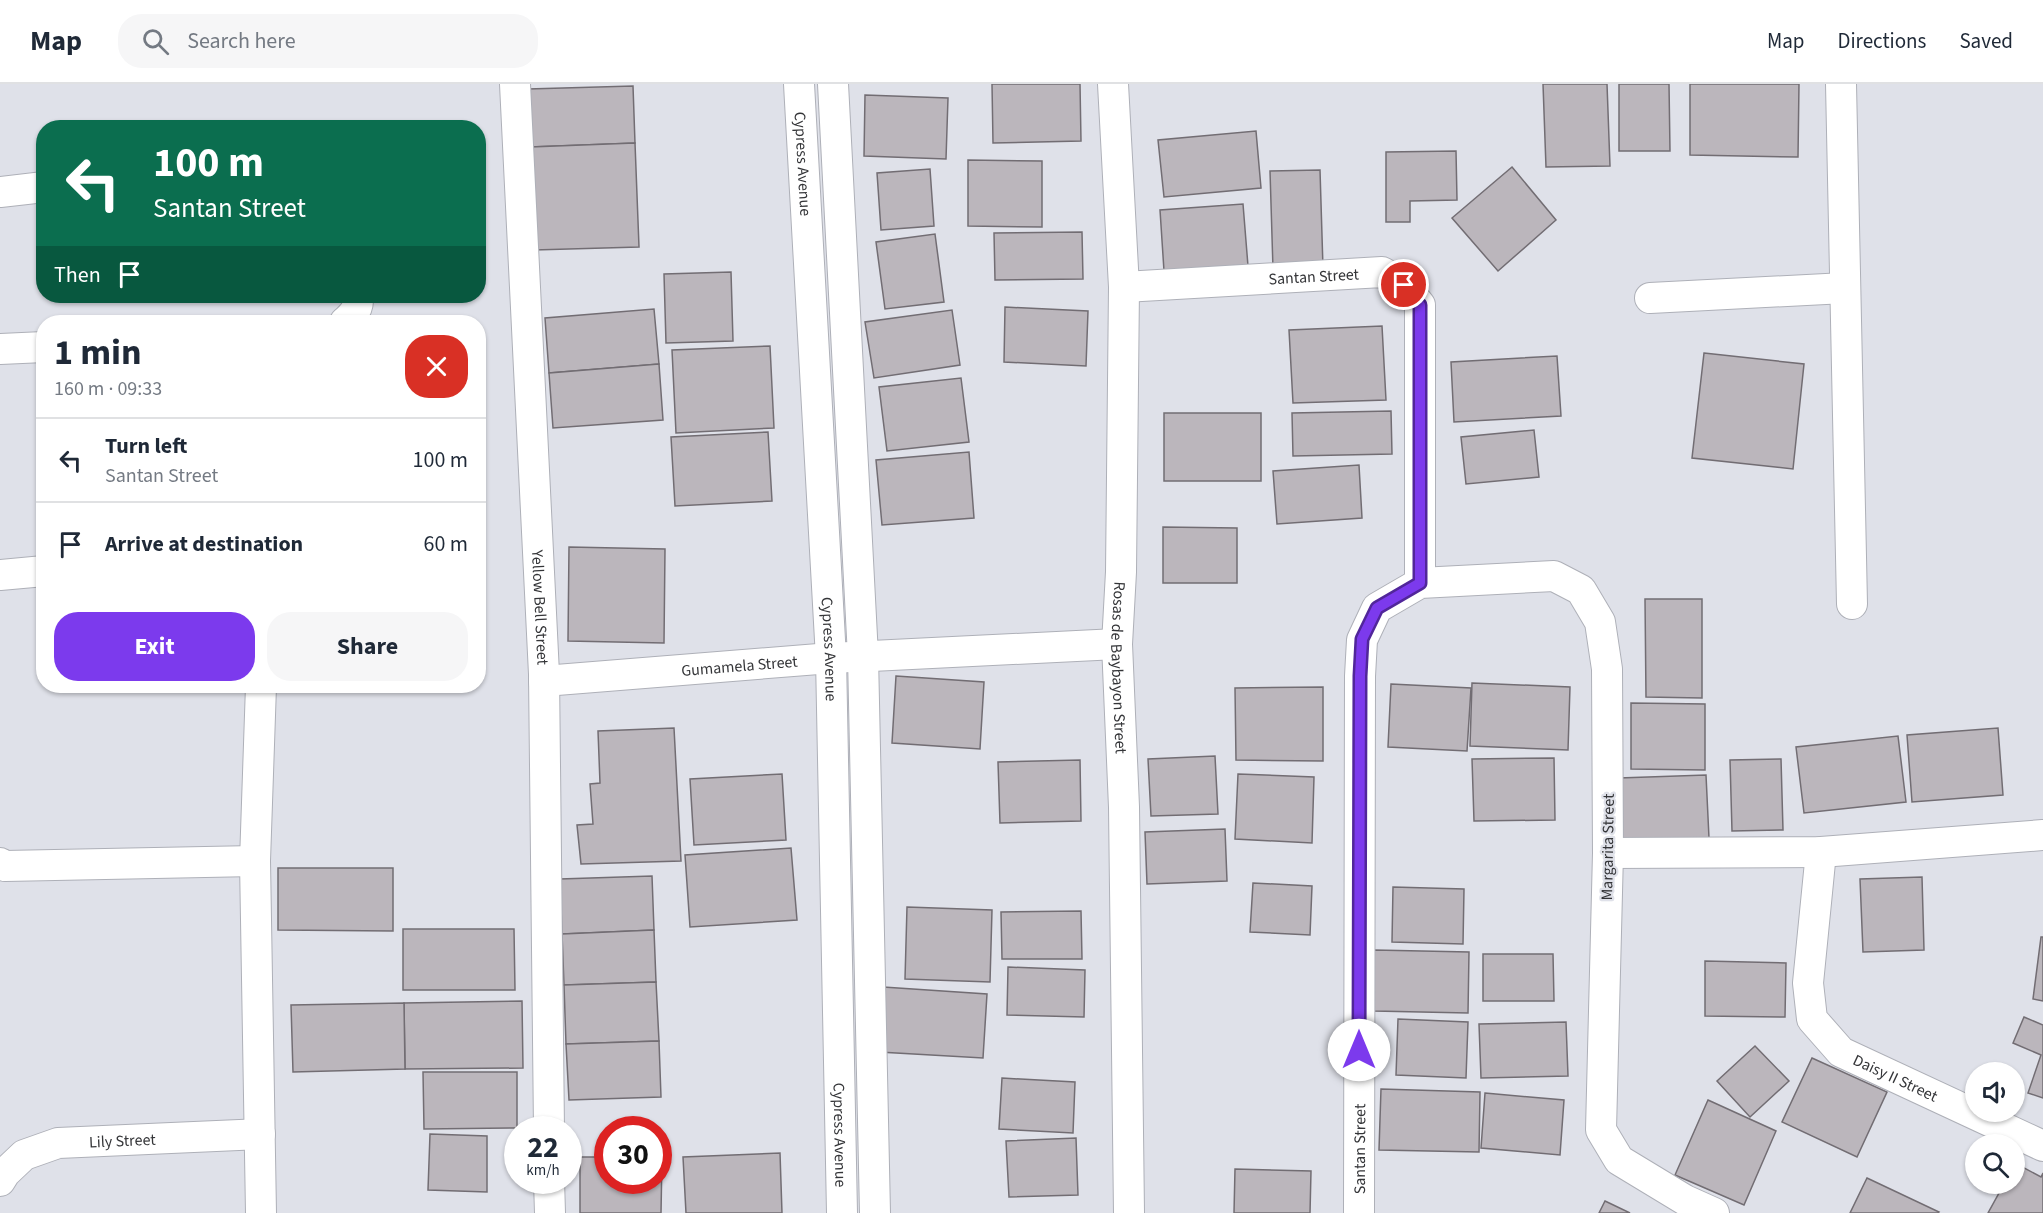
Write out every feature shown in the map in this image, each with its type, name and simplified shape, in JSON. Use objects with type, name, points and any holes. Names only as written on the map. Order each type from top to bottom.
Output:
[{"type":"street","name":"Yellow Bell Street","points":[[515,84],[544,681],[549,1116]]},
{"type":"street","name":"Cypress Avenue","points":[[799,84],[831,658],[842,1213]]},
{"type":"street","name":"Cypress Avenue","points":[[833,84],[864,656],[875,1213]]},
{"type":"street","name":"Rosas de Baybayon Street","points":[[1113,84],[1124,287],[1121,572],[1117,644],[1124,807],[1129,1213]]},
{"type":"street","points":[[1841,84],[1852,604]]},
{"type":"street","points":[[0,192],[36,188]]},
{"type":"street","name":"Santan Street","points":[[1124,287],[1382,272],[1404,285],[1420,305],[1420,583],[1377,608],[1362,639],[1360,676],[1359,1213]]},
{"type":"street","points":[[1650,298],[1845,288]]},
{"type":"street","points":[[0,349],[36,347]]},
{"type":"street","points":[[0,575],[36,572]]},
{"type":"street","name":"Margarita Street","points":[[1420,583],[1554,576],[1581,590],[1600,622],[1607,669],[1608,852],[1600,1130],[1619,1160],[1685,1200],[1714,1213]]},
{"type":"street","name":"Gumamela Street","points":[[544,681],[831,658],[1117,644]]},
{"type":"street","points":[[261,693],[255,861],[261,1213]]},
{"type":"street","points":[[1608,852],[1821,852],[2043,835]]},
{"type":"street","name":"Daisy II Street","points":[[1821,852],[1808,983],[1812,1019],[1841,1052],[2043,1146]]},
{"type":"street","points":[[0,863],[5,866],[255,861]]},
{"type":"street","name":"Lily Street","points":[[0,1181],[24,1155],[58,1143],[260,1134]]},
{"type":"street","points":[[549,1194],[550,1213]]},
{"type":"building","points":[[992,84],[1080,84],[1081,141],[993,143]]},
{"type":"building","points":[[1543,84],[1607,84],[1610,166],[1546,167]]},
{"type":"building","points":[[1619,84],[1669,84],[1670,151],[1619,151]]},
{"type":"building","points":[[1690,84],[1799,84],[1798,157],[1690,155]]},
{"type":"building","points":[[633,86],[635,143],[530,147],[528,89]]},
{"type":"building","points":[[865,95],[948,98],[946,159],[864,156]]},
{"type":"building","points":[[1256,131],[1261,188],[1164,197],[1158,140]]},
{"type":"building","points":[[635,143],[639,247],[534,250],[530,147]]},
{"type":"building","points":[[1456,151],[1457,200],[1410,201],[1410,222],[1386,222],[1386,152]]},
{"type":"building","points":[[968,160],[1042,161],[1042,227],[968,226]]},
{"type":"building","points":[[1512,167],[1556,220],[1498,271],[1452,218]]},
{"type":"building","points":[[930,169],[934,226],[881,230],[877,173]]},
{"type":"building","points":[[1320,170],[1323,268],[1273,269],[1270,171]]},
{"type":"building","points":[[1243,204],[1248,266],[1164,271],[1160,210]]},
{"type":"building","points":[[1082,232],[1083,279],[995,280],[994,233]]},
{"type":"building","points":[[935,234],[944,302],[885,309],[876,242]]},
{"type":"building","points":[[731,272],[733,341],[666,343],[664,274]]},
{"type":"building","points":[[1005,307],[1088,311],[1086,366],[1004,362]]},
{"type":"building","points":[[654,309],[659,364],[549,373],[545,318]]},
{"type":"building","points":[[952,310],[960,365],[874,378],[865,322]]},
{"type":"building","points":[[1382,326],[1386,400],[1293,403],[1289,330]]},
{"type":"building","points":[[770,346],[774,428],[676,433],[672,350]]},
{"type":"building","points":[[1704,353],[1804,364],[1793,469],[1692,458]]},
{"type":"building","points":[[1557,356],[1561,416],[1454,422],[1451,362]]},
{"type":"building","points":[[659,364],[663,420],[553,428],[549,373]]},
{"type":"building","points":[[961,378],[969,442],[887,451],[879,387]]},
{"type":"building","points":[[1391,411],[1392,454],[1293,456],[1292,413]]},
{"type":"building","points":[[1164,413],[1261,413],[1261,481],[1164,481]]},
{"type":"building","points":[[1534,430],[1539,477],[1466,484],[1461,437]]},
{"type":"building","points":[[768,432],[772,501],[675,506],[671,437]]},
{"type":"building","points":[[969,452],[974,518],[882,525],[876,460]]},
{"type":"building","points":[[1359,465],[1362,518],[1277,524],[1273,471]]},
{"type":"building","points":[[1163,527],[1237,528],[1237,583],[1163,583]]},
{"type":"building","points":[[569,547],[665,549],[664,643],[568,641]]},
{"type":"building","points":[[1645,599],[1702,599],[1702,698],[1646,697]]},
{"type":"building","points":[[896,676],[984,682],[980,749],[892,743]]},
{"type":"building","points":[[1472,683],[1570,687],[1568,750],[1470,746]]},
{"type":"building","points":[[1391,684],[1471,688],[1467,751],[1388,747]]},
{"type":"building","points":[[1323,687],[1323,761],[1236,760],[1235,688]]},
{"type":"building","points":[[1631,703],[1705,704],[1705,770],[1631,769]]},
{"type":"building","points":[[674,728],[681,861],[581,864],[577,825],[593,824],[590,784],[600,783],[598,731]]},
{"type":"building","points":[[1998,728],[2003,795],[1912,802],[1907,735]]},
{"type":"building","points":[[1898,736],[1906,802],[1804,813],[1796,747]]},
{"type":"building","points":[[1215,756],[1218,814],[1151,816],[1148,759]]},
{"type":"building","points":[[1554,758],[1555,820],[1474,821],[1472,759]]},
{"type":"building","points":[[1781,759],[1783,830],[1732,831],[1730,760]]},
{"type":"building","points":[[1080,760],[1081,821],[1000,823],[998,762]]},
{"type":"building","points":[[782,774],[786,840],[694,845],[690,779]]},
{"type":"building","points":[[1238,774],[1314,777],[1312,843],[1235,839]]},
{"type":"building","points":[[1706,775],[1709,838],[1622,841],[1619,778]]},
{"type":"building","points":[[1225,829],[1227,881],[1147,884],[1145,832]]},
{"type":"building","points":[[791,848],[797,920],[690,927],[685,855]]},
{"type":"building","points":[[278,868],[393,868],[393,931],[278,930]]},
{"type":"building","points":[[652,876],[654,930],[562,934],[560,879]]},
{"type":"building","points":[[1922,877],[1924,950],[1863,952],[1860,879]]},
{"type":"building","points":[[1253,883],[1312,886],[1310,935],[1250,932]]},
{"type":"building","points":[[1393,887],[1464,889],[1463,944],[1392,942]]},
{"type":"building","points":[[907,907],[992,910],[990,982],[905,979]]},
{"type":"building","points":[[1081,911],[1082,959],[1002,959],[1001,912]]},
{"type":"building","points":[[403,929],[514,929],[515,990],[403,990]]},
{"type":"building","points":[[654,930],[656,982],[564,985],[562,934]]},
{"type":"building","points":[[2041,937],[2043,937],[2043,1001],[2033,999]]},
{"type":"building","points":[[1374,950],[1469,952],[1468,1013],[1374,1011]]},
{"type":"building","points":[[1483,954],[1553,954],[1554,1001],[1483,1001]]},
{"type":"building","points":[[1705,961],[1786,963],[1785,1017],[1705,1016]]},
{"type":"building","points":[[1008,967],[1085,970],[1084,1017],[1007,1015]]},
{"type":"building","points":[[656,982],[659,1041],[566,1044],[564,985]]},
{"type":"building","points":[[883,987],[987,994],[983,1058],[879,1052]]},
{"type":"building","points":[[522,1001],[523,1068],[405,1069],[404,1003]]},
{"type":"building","points":[[404,1003],[405,1069],[293,1072],[291,1005]]},
{"type":"building","points":[[2024,1017],[2043,1025],[2043,1098],[2028,1093],[2041,1055],[2013,1043]]},
{"type":"building","points":[[1398,1019],[1468,1022],[1466,1078],[1396,1075]]},
{"type":"building","points":[[1566,1022],[1568,1076],[1481,1078],[1479,1024]]},
{"type":"building","points":[[659,1041],[661,1097],[569,1100],[566,1044]]},
{"type":"building","points":[[1755,1046],[1789,1081],[1750,1117],[1717,1081]]},
{"type":"building","points":[[1812,1058],[1887,1092],[1857,1157],[1782,1122]]},
{"type":"building","points":[[423,1072],[517,1072],[517,1116],[504,1116],[504,1128],[424,1129]]},
{"type":"building","points":[[1002,1078],[1075,1082],[1073,1133],[999,1129]]},
{"type":"building","points":[[1381,1089],[1480,1092],[1479,1152],[1379,1150]]},
{"type":"building","points":[[1485,1093],[1564,1100],[1560,1155],[1481,1148]]},
{"type":"building","points":[[1708,1100],[1776,1131],[1744,1205],[1675,1175]]},
{"type":"building","points":[[430,1134],[487,1136],[487,1192],[428,1190]]},
{"type":"building","points":[[1076,1138],[1078,1195],[1009,1197],[1006,1141]]},
{"type":"building","points":[[780,1153],[782,1213],[686,1213],[683,1157]]},
{"type":"building","points":[[582,1157],[594,1157],[594,1194],[661,1194],[661,1213],[580,1213]]},
{"type":"building","points":[[2025,1168],[2041,1177],[2043,1173],[2043,1213],[1988,1213],[1998,1194],[2025,1194]]},
{"type":"building","points":[[1235,1169],[1311,1171],[1310,1213],[1234,1213]]},
{"type":"building","points":[[1867,1178],[1939,1212],[1850,1213]]},
{"type":"building","points":[[1605,1201],[1630,1213],[1599,1213]]},
{"type":"route","points":[[1359,1050],[1362,639],[1377,608],[1420,583],[1420,305],[1404,285]]}]
